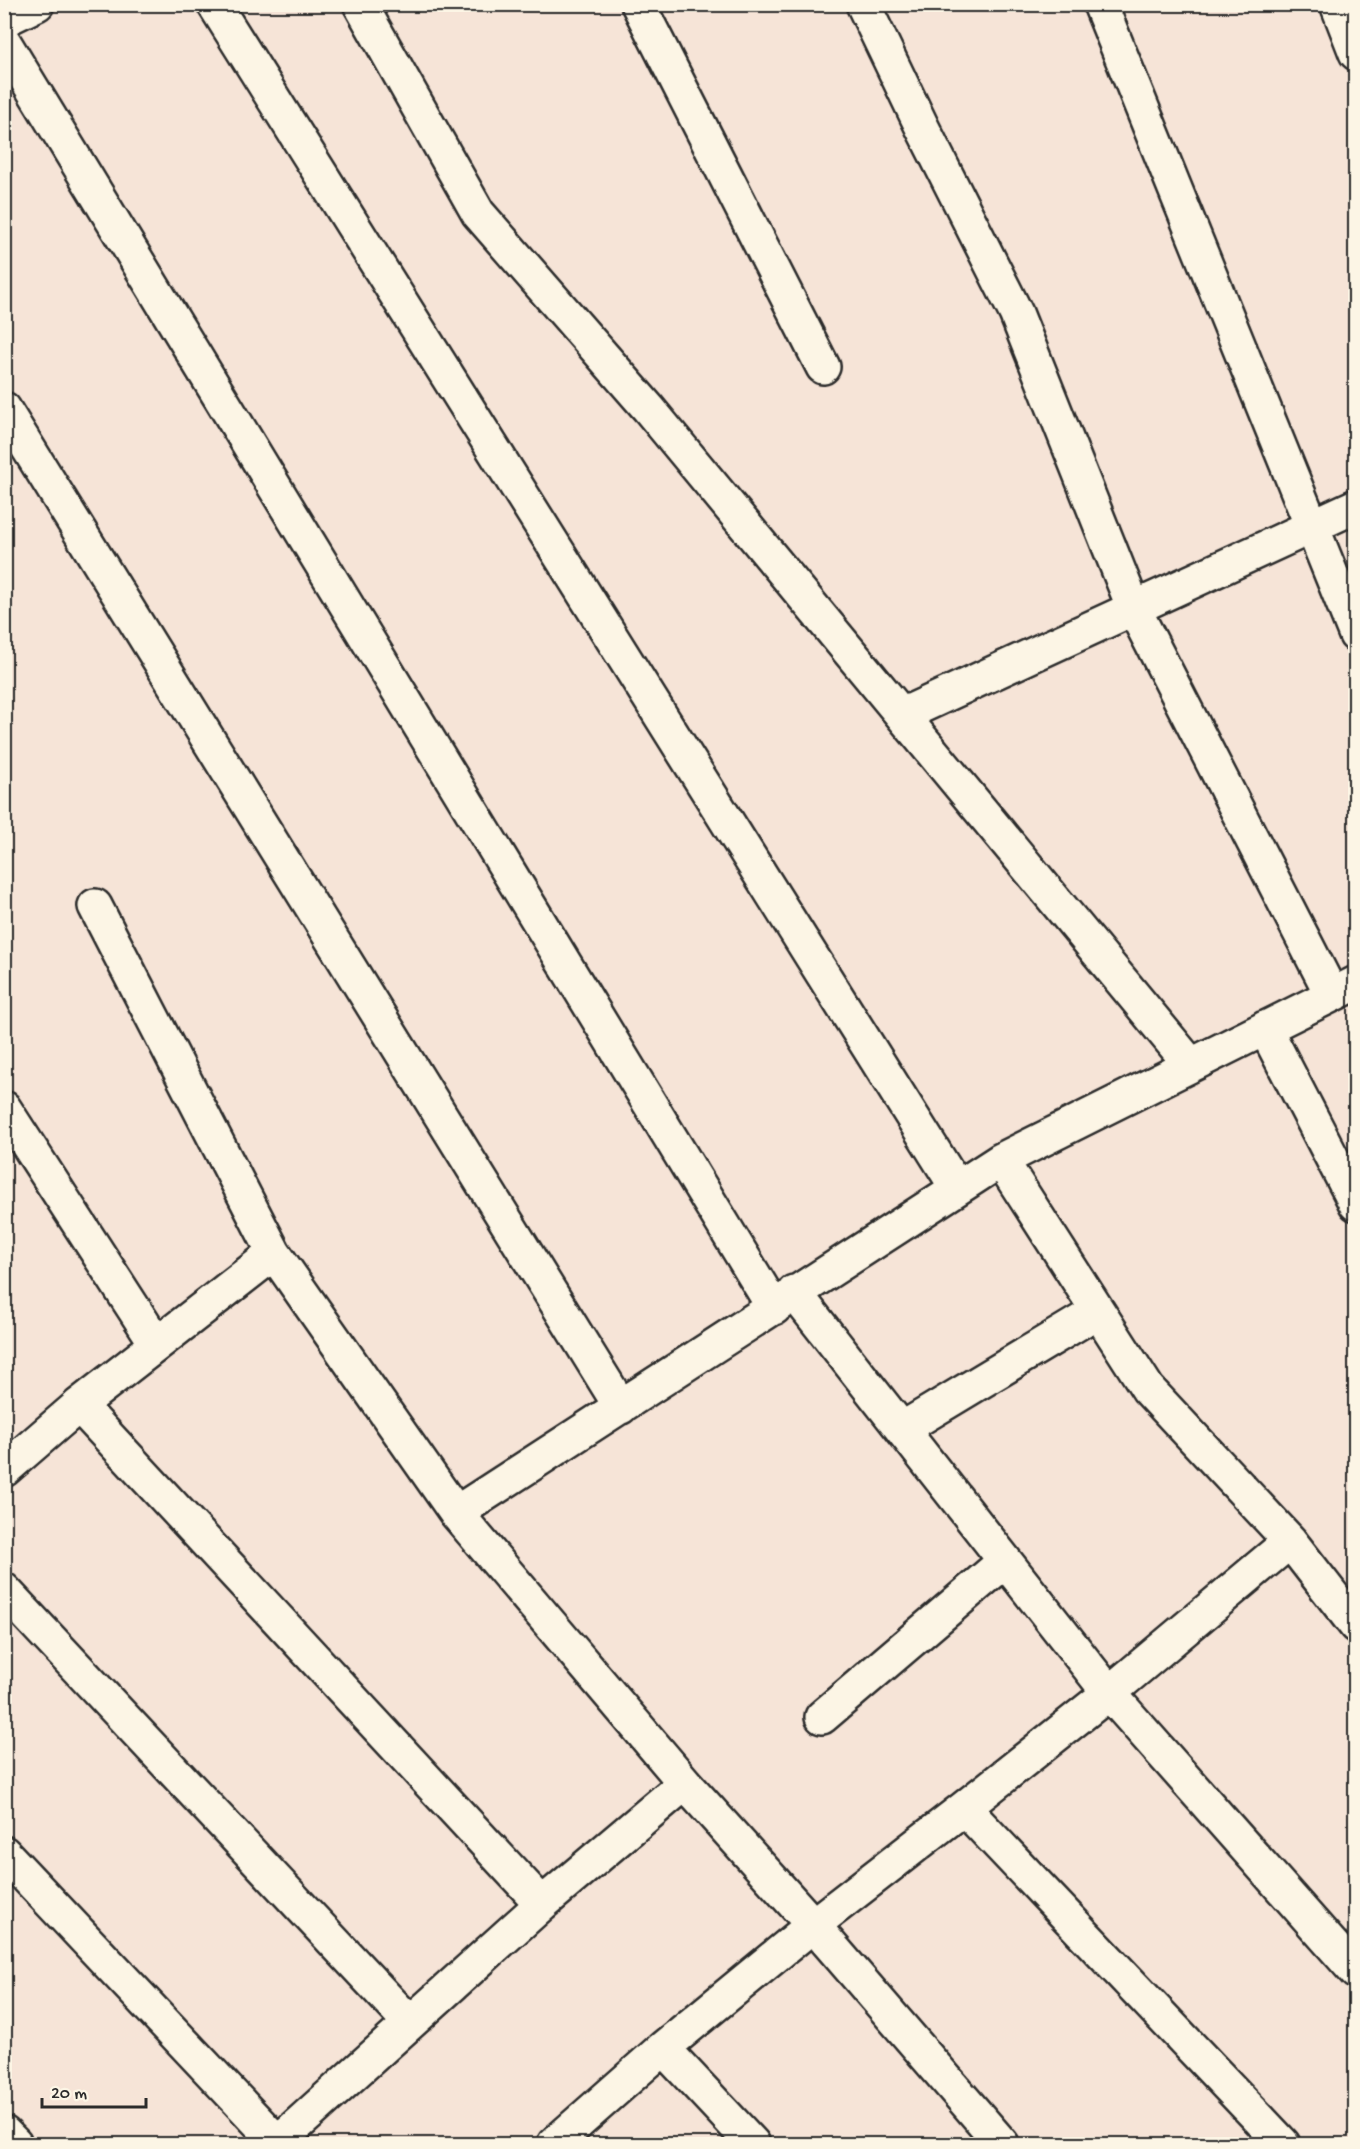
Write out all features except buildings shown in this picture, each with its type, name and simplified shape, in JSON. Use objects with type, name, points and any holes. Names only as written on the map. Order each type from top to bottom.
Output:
[{"type":"street","points":[[4,20],[37,4]]},
{"type":"street","points":[[214,4],[957,1188]]},
{"type":"street","points":[[360,4],[478,213],[649,409],[1191,1065]]},
{"type":"street","points":[[638,4],[823,367]]},
{"type":"street","points":[[456,1513],[1001,1160],[1344,989],[1134,609],[1016,313],[922,129],[863,4]]},
{"type":"street","points":[[1100,4],[1356,635]]},
{"type":"street","points":[[1337,4],[1356,53]]},
{"type":"street","points":[[4,42],[784,1300],[902,1429],[1109,1693],[1356,1972]]},
{"type":"street","points":[[4,409],[621,1407]]},
{"type":"street","points":[[902,715],[1356,506]]},
{"type":"street","points":[[95,906],[274,1253],[456,1513],[685,1783],[813,1925],[1002,2145]]},
{"type":"street","points":[[1265,1028],[1356,1204]]},
{"type":"street","points":[[4,1108],[156,1343]]},
{"type":"street","points":[[1001,1160],[1148,1389],[1290,1541],[1356,1626]]},
{"type":"street","points":[[4,1470],[156,1343],[274,1253]]},
{"type":"street","points":[[902,1429],[1098,1311]]},
{"type":"street","points":[[79,1405],[542,1904]]},
{"type":"street","points":[[554,2145],[663,2048],[813,1925],[1109,1693],[1290,1541]]},
{"type":"street","points":[[822,1717],[1005,1561]]},
{"type":"street","points":[[4,1590],[410,2023]]},
{"type":"street","points":[[4,1852],[277,2144],[542,1904],[685,1783]]},
{"type":"street","points":[[964,1808],[1283,2145]]},
{"type":"street","points":[[663,2048],[753,2145]]},
{"type":"street","points":[[4,2133],[15,2145]]}]
